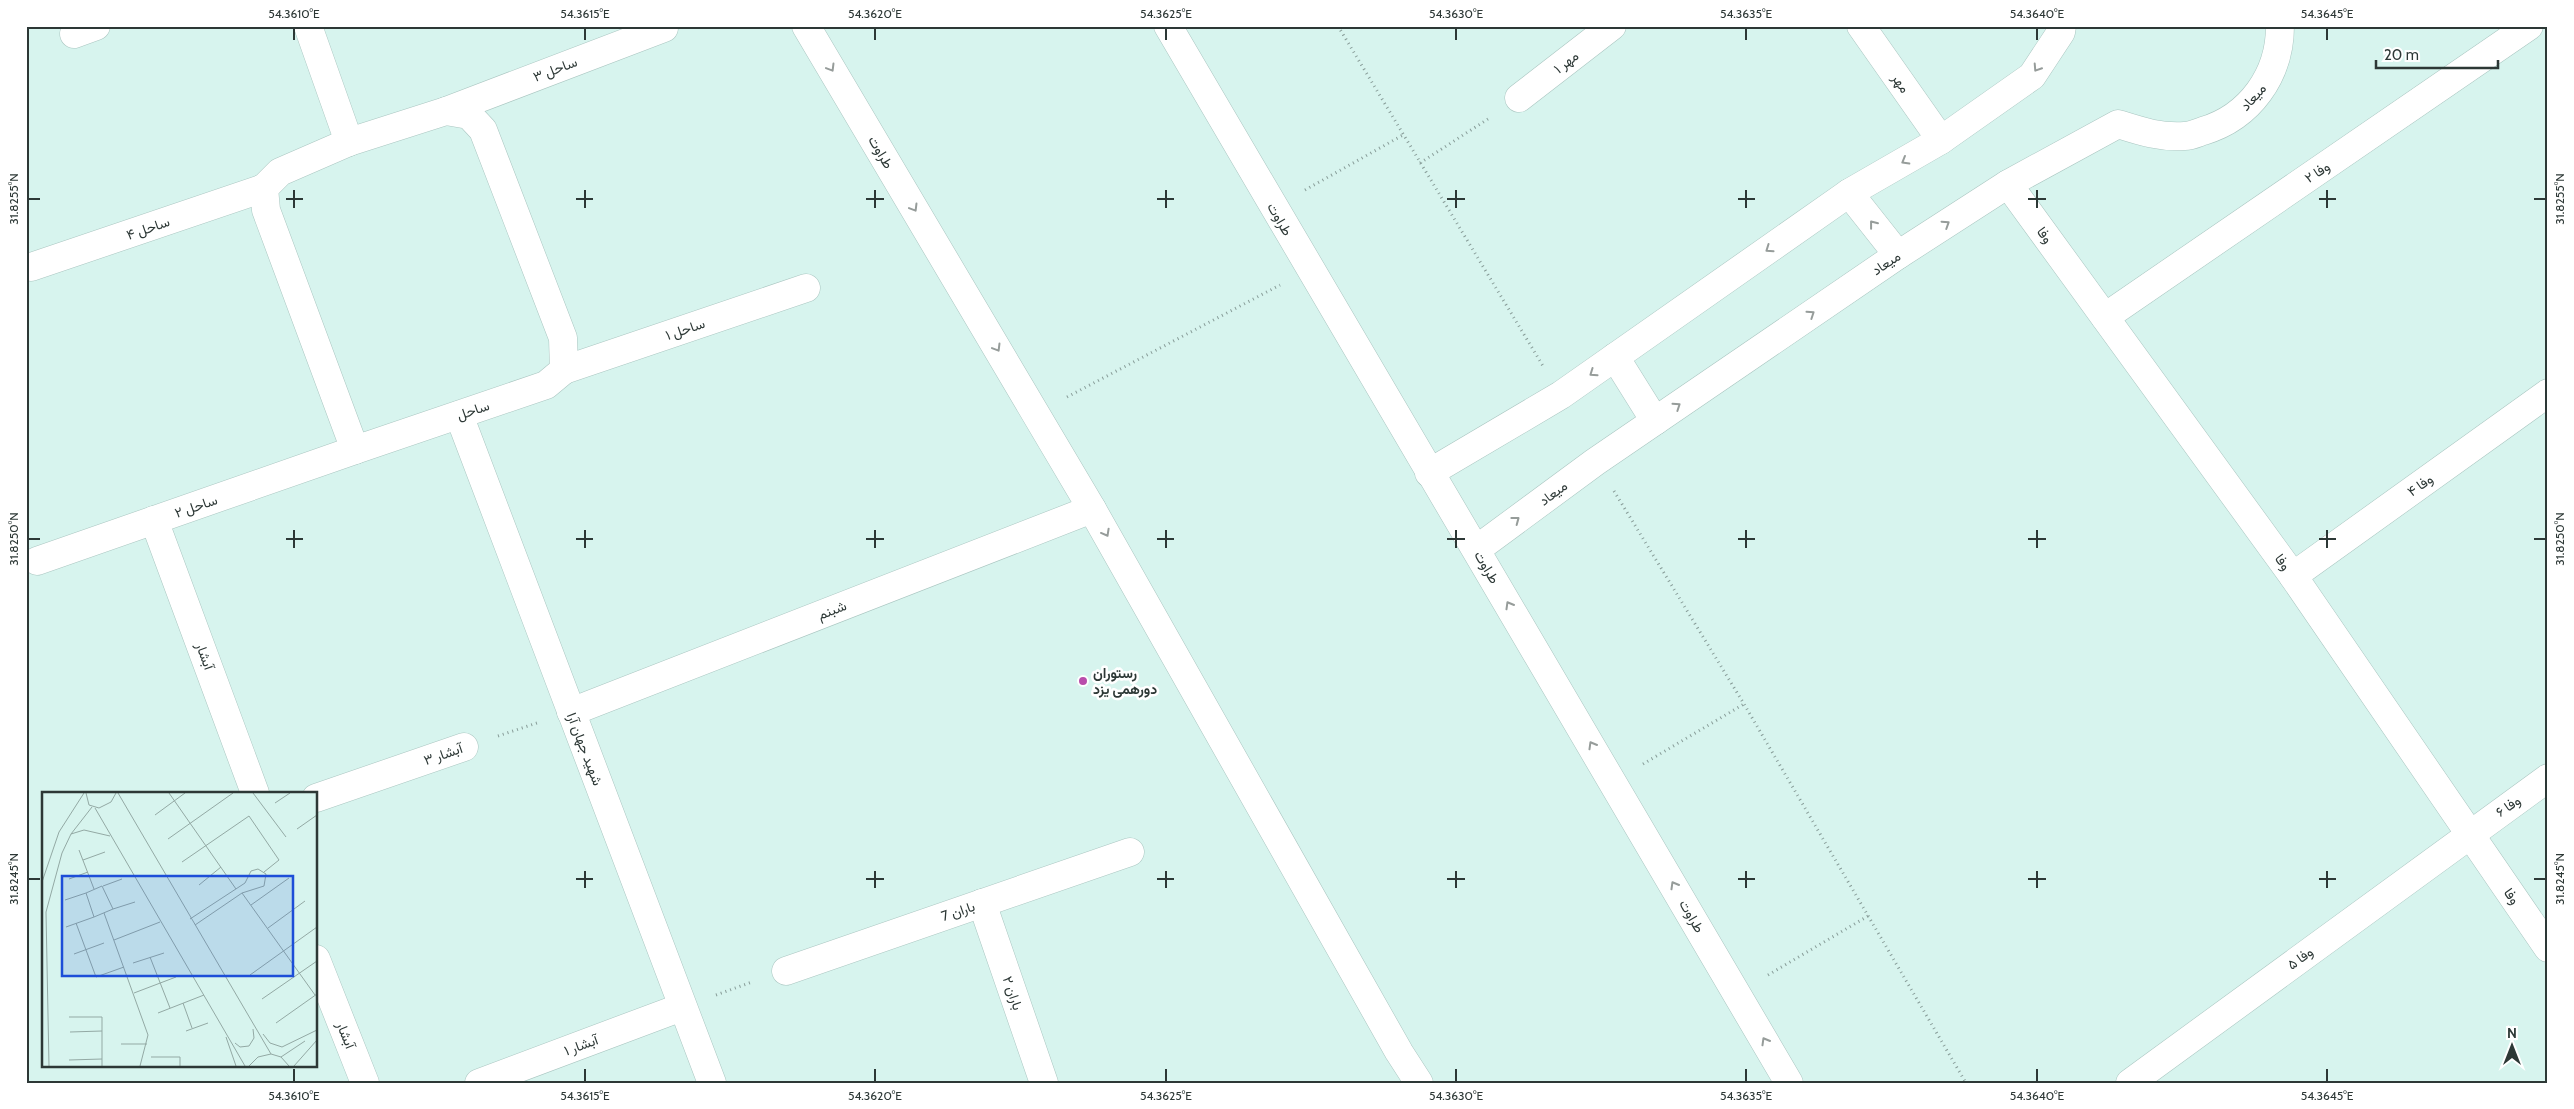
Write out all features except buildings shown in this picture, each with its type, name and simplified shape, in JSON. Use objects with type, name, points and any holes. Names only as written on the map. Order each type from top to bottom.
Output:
[{"type":"street","points":[[308,26],[350,142]]},
{"type":"street","name":"طراوت","points":[[806,26],[1092,509],[1399,1052],[1419,1083]]},
{"type":"street","name":"طراوت","points":[[1168,26],[1789,1083]]},
{"type":"street","name":"مهر ۱","points":[[1519,98],[1612,26]]},
{"type":"street","name":"مهر","points":[[1861,26],[1940,140]]},
{"type":"street","points":[[1429,473],[1561,395],[1849,193],[1940,140],[2032,76],[2061,32],[2062,26]]},
{"type":"street","name":"میعاد","points":[[1477,550],[1655,421],[1898,255],[2008,184],[2118,124],[2151,135],[2186,136],[2219,126],[2248,106],[2269,79],[2280,45],[2280,26]]},
{"type":"street","name":"وفا ۲","points":[[2105,317],[2529,26]]},
{"type":"street","name":"ساحل ۳","points":[[446,111],[664,28]]},
{"type":"street","points":[[355,450],[266,210],[264,188],[280,172],[350,142],[446,111],[468,115],[483,130],[563,338],[564,370]]},
{"type":"street","name":"وفا","points":[[2008,184],[2292,576],[2548,948]]},
{"type":"street","name":"ساحل ۴","points":[[31,267],[264,188]]},
{"type":"street","points":[[1849,193],[1898,255]]},
{"type":"street","name":"ساحل ۱","points":[[564,370],[806,288]]},
{"type":"street","points":[[1615,357],[1655,421]]},
{"type":"street","name":"ساحل","points":[[355,450],[546,385],[564,370]]},
{"type":"street","name":"وفا ۴","points":[[2292,576],[2548,393]]},
{"type":"street","name":"شهید جهان آرا","points":[[459,415],[712,1083]]},
{"type":"street","name":"ساحل ۲","points":[[37,561],[355,450]]},
{"type":"street","name":"شبنم","points":[[571,712],[1092,509]]},
{"type":"street","name":"آبشار","points":[[154,520],[255,792]]},
{"type":"street","name":"آبشار ۳","points":[[318,797],[464,747]]},
{"type":"street","name":"وفا ۶","points":[[2469,834],[2548,778]]},
{"type":"street","name":"وفا ۵","points":[[2130,1083],[2469,834]]},
{"type":"street","name":"باران 7","points":[[786,971],[1130,852]]},
{"type":"street","name":"باران ۲","points":[[982,902],[1044,1083]]},
{"type":"street","name":"آبشار","points":[[319,976],[365,1083]]},
{"type":"street","name":"آبشار ۱","points":[[479,1083],[682,1007]]},
{"type":"path","points":[[1338,26],[1561,395]]},
{"type":"path","points":[[1420,163],[1519,98]]},
{"type":"path","points":[[1274,208],[1403,135]]},
{"type":"path","points":[[1036,413],[1310,269]]},
{"type":"path","points":[[1596,462],[1744,704],[1966,1083]]},
{"type":"path","points":[[1613,782],[1744,704]]},
{"type":"path","name":"آبشار ۳","points":[[464,747],[571,712]]},
{"type":"path","points":[[1737,993],[1868,916]]},
{"type":"path","points":[[682,1007],[786,971]]},
{"type":"place","name":"رستوران دورهمی یزد","points":[[1083,681]]}]
